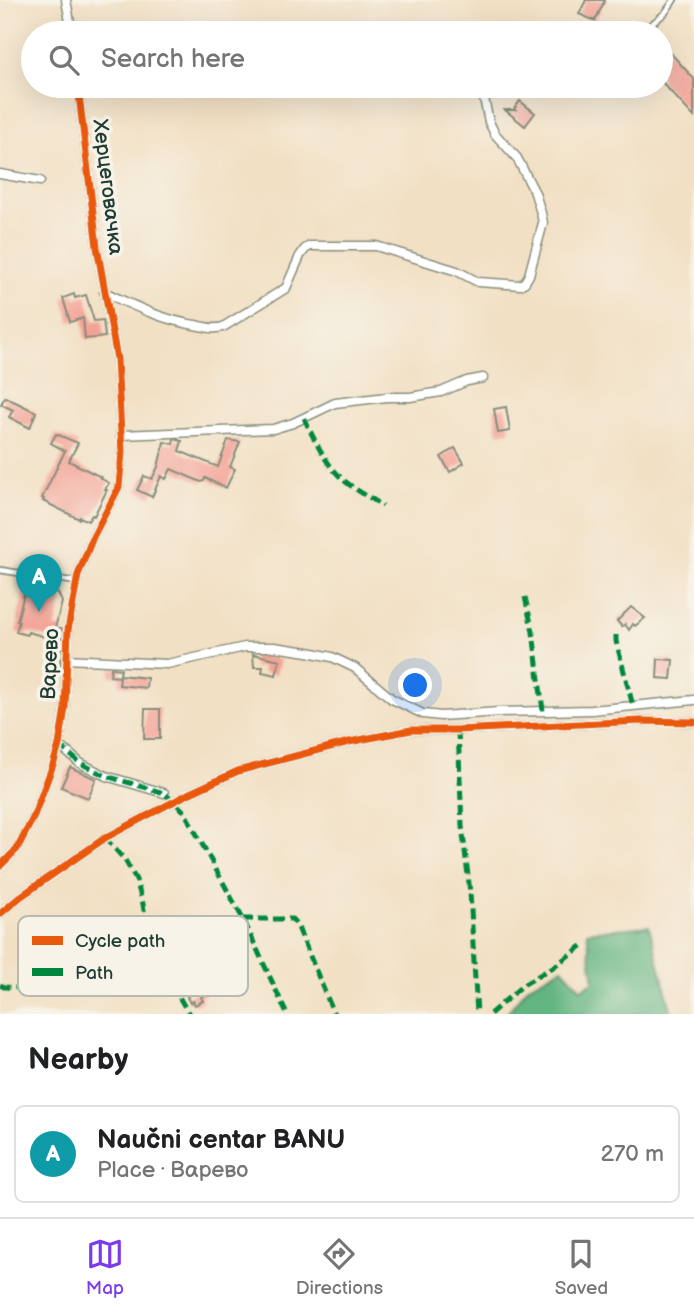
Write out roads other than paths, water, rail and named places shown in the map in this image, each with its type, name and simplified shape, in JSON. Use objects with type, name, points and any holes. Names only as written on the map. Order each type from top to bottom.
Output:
[{"type":"street","points":[[66,0],[70,21]]},
{"type":"street","name":"Херцеговачка","points":[[79,98],[104,292]]},
{"type":"street","points":[[104,292],[160,317],[216,329],[286,288],[300,256],[310,246],[376,246],[457,271],[478,282],[520,285],[529,275],[543,223],[535,193],[517,159],[495,134],[489,122],[484,98]]},
{"type":"street","points":[[0,174],[40,181]]},
{"type":"street","name":"Варево","points":[[0,866],[17,849],[45,788],[59,744],[65,708],[66,659],[77,582],[84,556],[118,487],[122,452],[117,359],[104,292]]},
{"type":"street","points":[[121,435],[274,429],[335,403],[441,392],[467,381],[484,378]]},
{"type":"street","name":"Варево","points":[[66,659],[167,664],[244,648],[274,647],[308,652],[332,657],[355,668],[392,699],[423,714],[441,716],[592,710],[694,700]]},
{"type":"street","points":[[438,730],[441,716]]},
{"type":"street","points":[[0,914],[105,838],[238,771],[349,741],[411,730],[694,722]]},
{"type":"street","points":[[59,744],[80,763],[106,776],[164,793]]},
{"type":"lane","points":[[655,21],[674,0]]},
{"type":"lane","points":[[0,570],[77,582]]},
{"type":"place","name":"Naučni centar BANU","points":[[39,612]]}]
